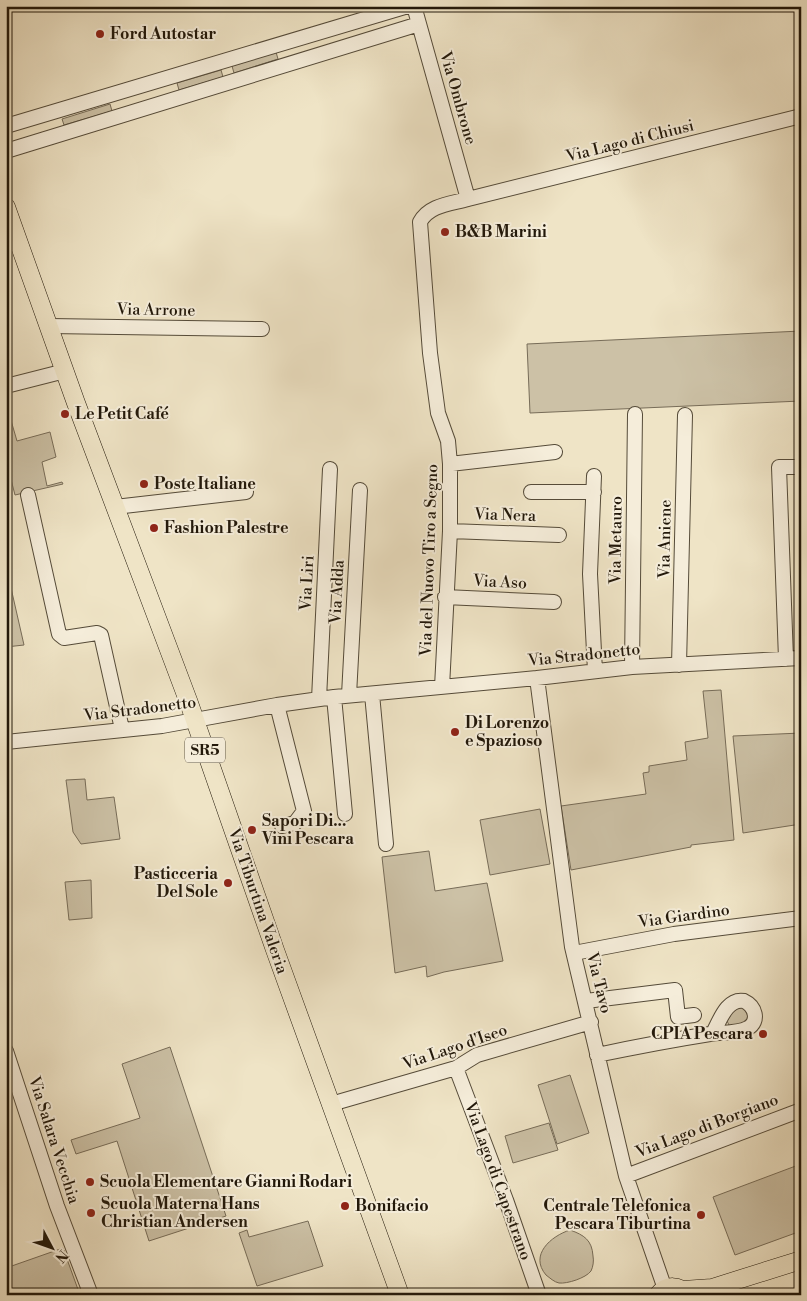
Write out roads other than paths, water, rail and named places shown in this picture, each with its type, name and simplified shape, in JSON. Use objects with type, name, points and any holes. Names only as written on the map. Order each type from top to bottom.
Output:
[{"type":"main road","name":"Via Tiburtina Valeria","points":[[6,207],[64,371],[195,719],[400,1295]]},
{"type":"main road","points":[[661,1292],[674,1287],[686,1292],[707,1291],[801,1260]]},
{"type":"street","points":[[6,126],[408,6]]},
{"type":"street","name":"Via Ombrone","points":[[414,6],[468,199]]},
{"type":"street","points":[[6,150],[419,24]]},
{"type":"street","points":[[326,31],[332,51]]},
{"type":"street","points":[[279,45],[286,65]]},
{"type":"street","points":[[223,61],[230,82]]},
{"type":"street","points":[[170,77],[176,98]]},
{"type":"street","points":[[142,86],[148,107]]},
{"type":"street","points":[[111,95],[118,116]]},
{"type":"street","points":[[53,112],[59,134]]},
{"type":"street","name":"Via Lago di Chiusi","points":[[468,199],[801,116]]},
{"type":"street","name":"Via del Nuovo Tiro a Segno","points":[[442,687],[445,597],[450,531],[450,464],[448,441],[438,413],[430,353],[420,222],[424,214],[438,207],[468,199]]},
{"type":"street","name":"Via Arrone","points":[[49,326],[262,329]]},
{"type":"street","points":[[6,386],[64,371]]},
{"type":"street","name":"Via Metauro","points":[[632,667],[635,414]]},
{"type":"street","name":"Via Aniene","points":[[679,665],[685,415]]},
{"type":"street","points":[[450,464],[555,452]]},
{"type":"street","points":[[786,659],[779,467],[801,467]]},
{"type":"street","name":"Via Liri","points":[[319,699],[330,469]]},
{"type":"street","points":[[594,476],[590,574],[595,671]]},
{"type":"street","name":"Via Adda","points":[[349,695],[360,490]]},
{"type":"street","points":[[115,507],[246,492]]},
{"type":"street","points":[[531,492],[594,492]]},
{"type":"street","points":[[28,495],[58,634],[64,638],[97,633],[101,635],[122,729]]},
{"type":"street","name":"Via Nera","points":[[450,531],[559,535]]},
{"type":"street","name":"Via Aso","points":[[445,597],[554,602]]},
{"type":"street","name":"Via Stradonetto","points":[[6,742],[162,726],[277,705],[349,695],[537,678],[632,667],[801,658]]},
{"type":"street","name":"Via Tavo","points":[[537,678],[546,758],[574,953],[626,1176],[661,1292]]},
{"type":"street","points":[[372,694],[386,844]]},
{"type":"street","points":[[334,697],[345,814]]},
{"type":"street","points":[[277,705],[304,811],[296,823],[282,826]]},
{"type":"street","name":"Via Giardino","points":[[574,953],[674,934],[801,918]]},
{"type":"street","points":[[586,1001],[675,990],[678,1018],[694,1015]]},
{"type":"street","name":"Via Lago d'Iseo","points":[[331,1104],[456,1068],[477,1055],[591,1022]]},
{"type":"street","points":[[597,1055],[712,1033]]},
{"type":"street","name":"Via Salara Vecchia","points":[[6,1051],[57,1206],[91,1295]]},
{"type":"street","name":"Via Lago di Capestrano","points":[[456,1068],[506,1200],[539,1295]]},
{"type":"street","name":"Via Lago di Borgiano","points":[[626,1176],[801,1110]]},
{"type":"place","name":"Ford Autostar","points":[[100,34]]},
{"type":"place","name":"B&B Marini","points":[[445,232]]},
{"type":"place","name":"Le Petit Café","points":[[65,414]]},
{"type":"place","name":"Poste Italiane","points":[[144,484]]},
{"type":"place","name":"Fashion Palestre","points":[[154,528]]},
{"type":"place","name":"Di Lorenzo e Spazioso","points":[[455,732]]},
{"type":"place","name":"Sapori Di... Vini Pescara","points":[[252,830]]},
{"type":"place","name":"Pasticceria Del Sole","points":[[228,883]]},
{"type":"place","name":"CPIA Pescara","points":[[763,1034]]},
{"type":"place","name":"Scuola Elementare Gianni Rodari","points":[[90,1182]]},
{"type":"place","name":"Bonifacio","points":[[345,1206]]},
{"type":"place","name":"Scuola Materna Hans Christian Andersen","points":[[91,1213]]},
{"type":"place","name":"Centrale Telefonica Pescara Tiburtina","points":[[701,1215]]}]
